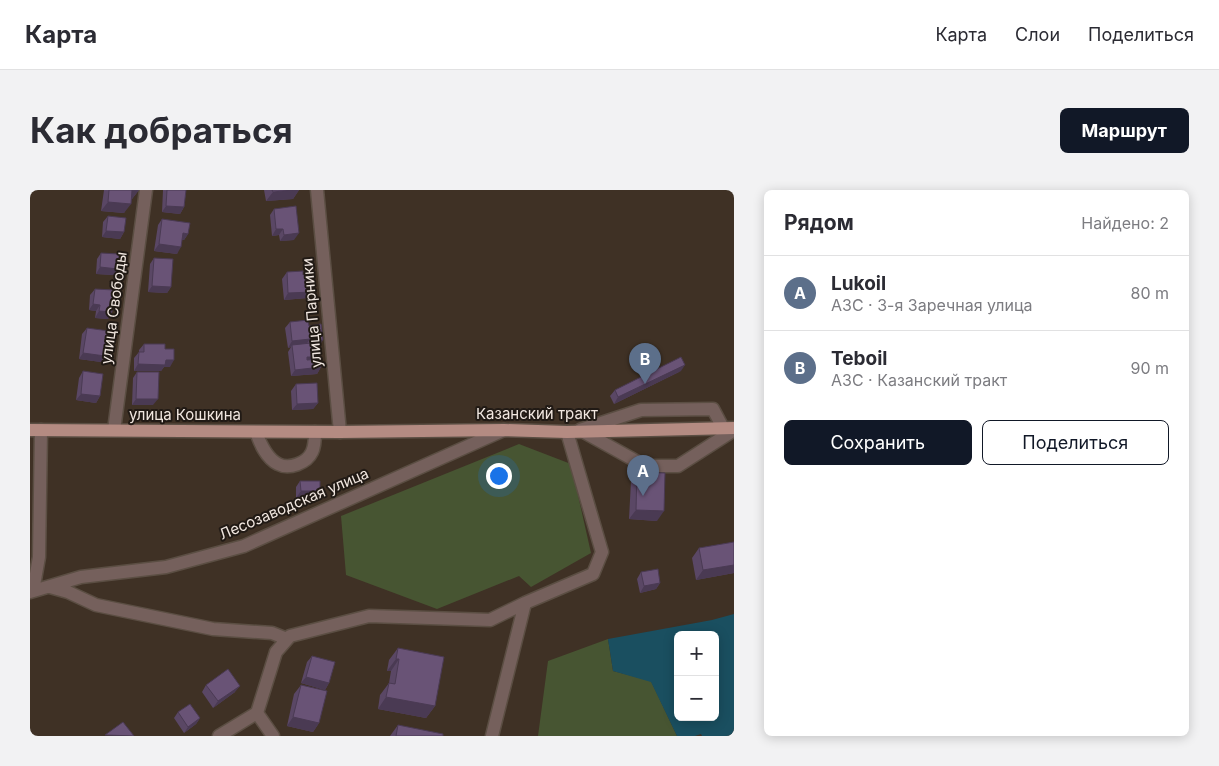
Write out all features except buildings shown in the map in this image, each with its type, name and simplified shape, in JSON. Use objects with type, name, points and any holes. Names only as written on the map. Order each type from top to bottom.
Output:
[{"type":"main road","name":"Казанский тракт","points":[[340,432],[504,430],[575,432],[730,429]]},
{"type":"main road","name":"улица Кошкина","points":[[35,430],[340,432]]},
{"type":"street","name":"улица Свободы","points":[[114,430],[146,190]]},
{"type":"street","name":"улица Парники","points":[[317,190],[340,432]]},
{"type":"street","points":[[713,409],[730,429],[678,466],[645,466],[575,432],[641,410],[713,409]]},
{"type":"street","points":[[32,592],[39,558],[35,430]]},
{"type":"street","name":"Лесозаводская улица","points":[[32,592],[81,577],[166,567],[244,546],[504,430]]},
{"type":"street","points":[[256,432],[268,455],[278,464],[290,466],[303,461],[312,452],[315,432]]},
{"type":"street","points":[[219,736],[257,713],[276,652],[290,636],[369,616],[490,620],[524,603],[593,574],[602,552],[575,432]]},
{"type":"street","points":[[50,587],[68,592],[96,605],[213,628],[272,633],[287,639]]},
{"type":"street","points":[[492,736],[524,603]]},
{"type":"street","points":[[257,713],[273,736]]},
{"type":"green space","points":[[519,444],[571,464],[591,553],[531,587],[519,576],[437,609],[346,575],[341,516]]},
{"type":"green space","points":[[608,639],[613,671],[651,681],[677,736],[538,736],[548,661]]},
{"type":"water","points":[[734,614],[734,736],[702,736],[701,734],[677,736],[651,682],[613,671],[608,639],[712,620]]},
{"type":"place","name":"Teboil","points":[[645,384]]},
{"type":"place","name":"Lukoil","points":[[643,496]]}]
